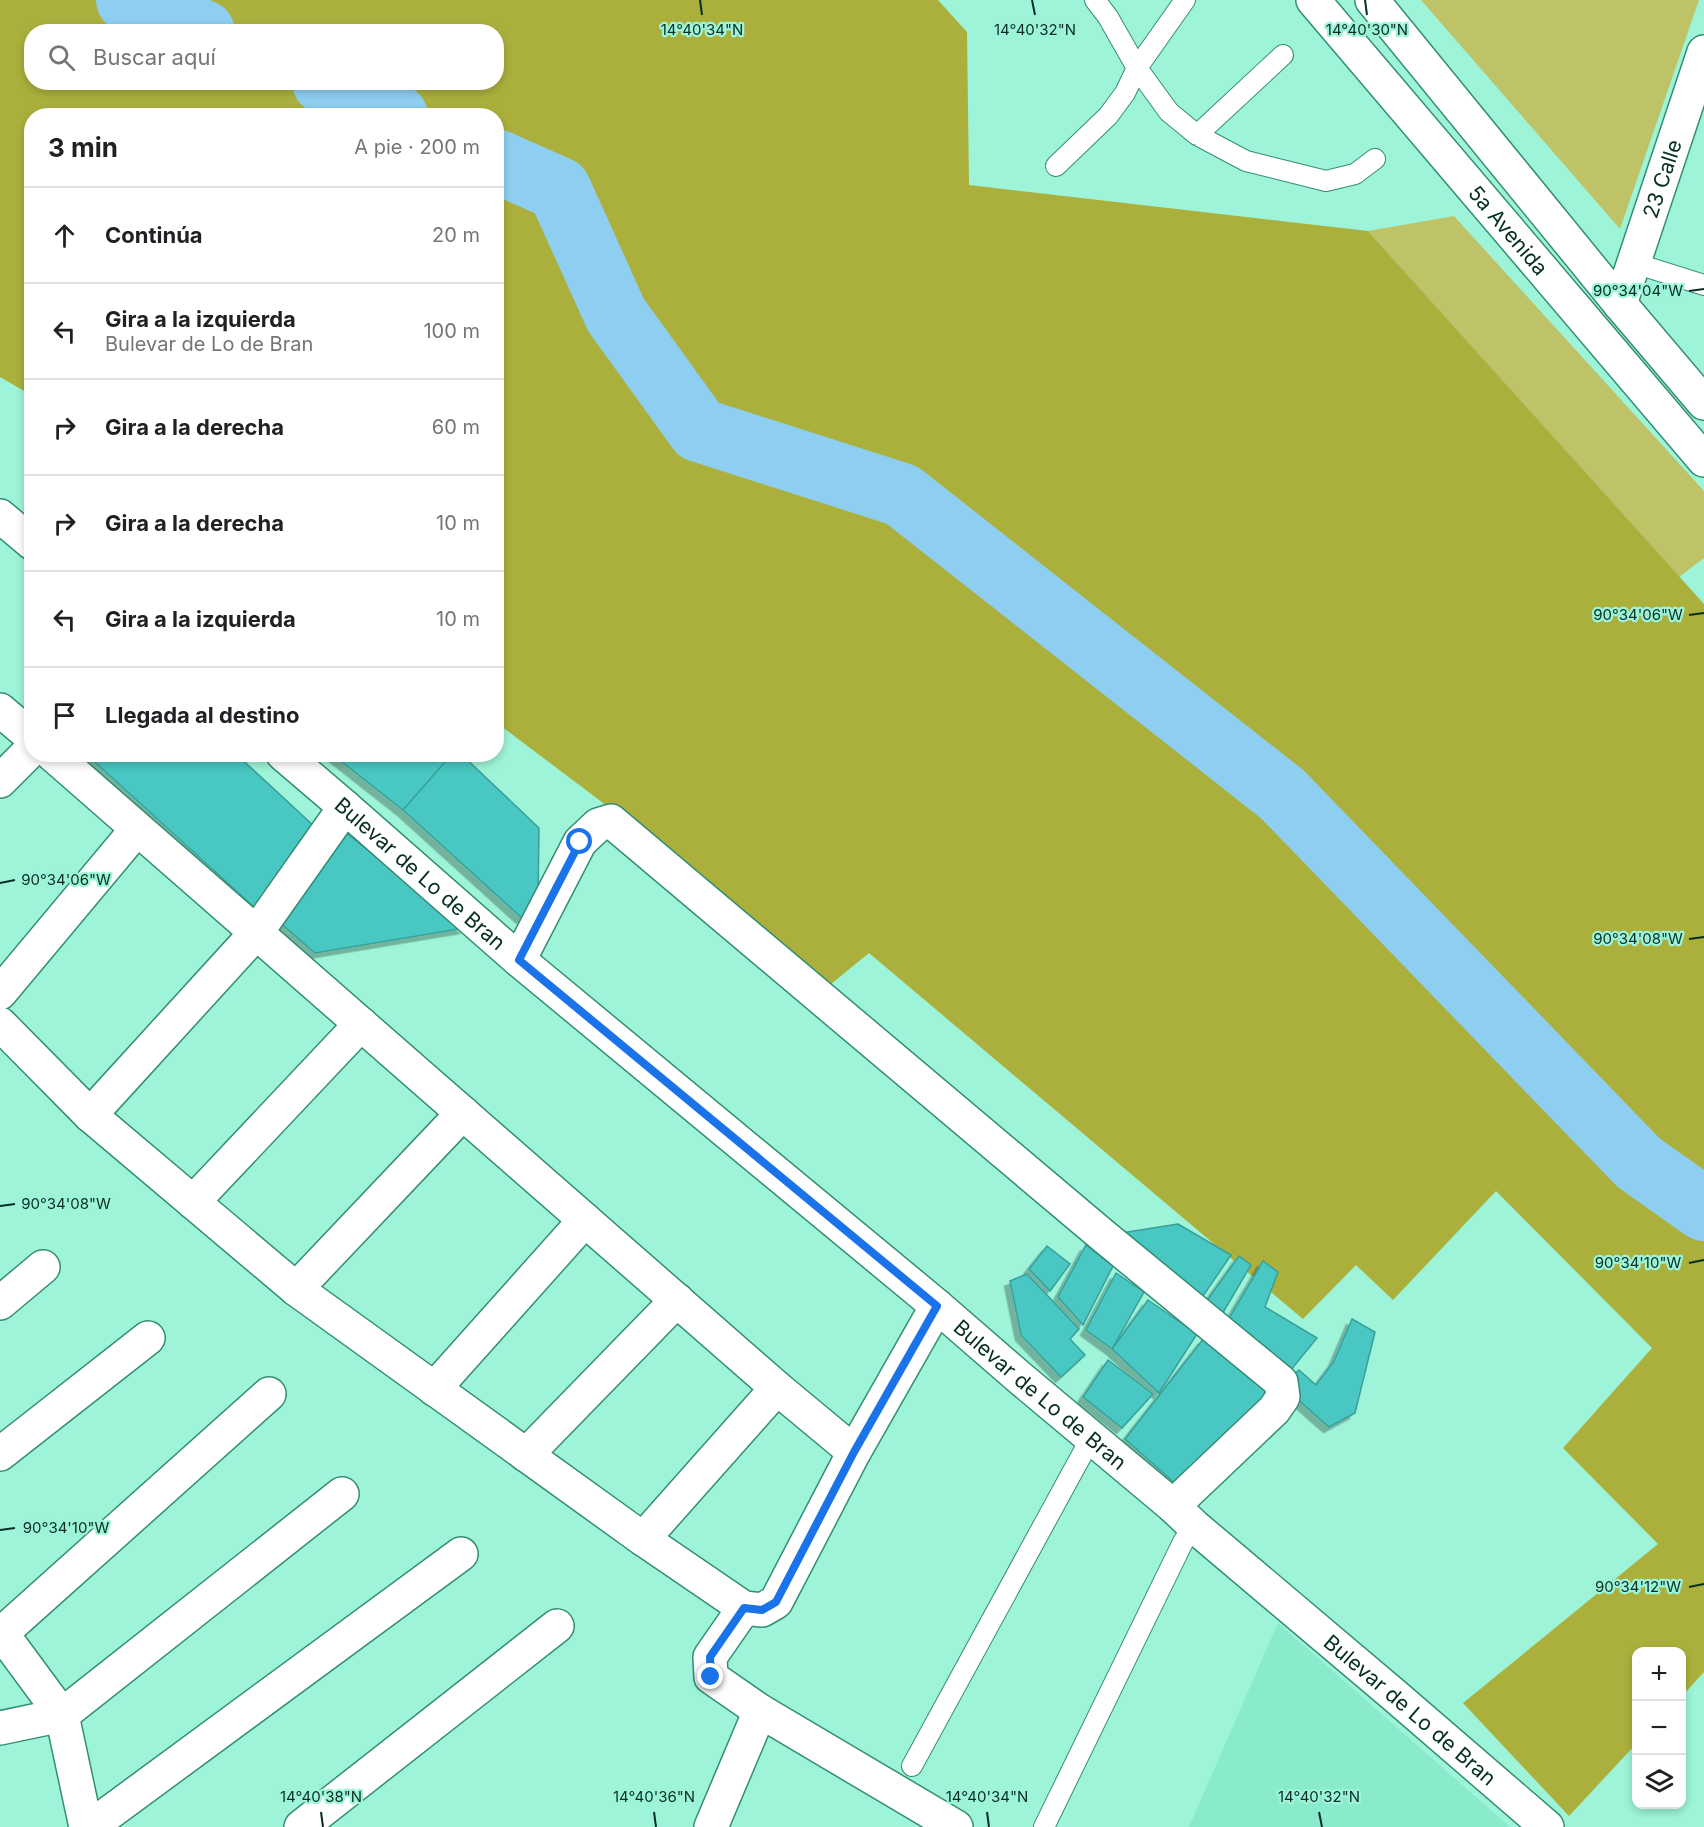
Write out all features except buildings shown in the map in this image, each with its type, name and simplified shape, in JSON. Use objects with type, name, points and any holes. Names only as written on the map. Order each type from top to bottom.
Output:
[{"type":"street","name":"5a Avenida","points":[[1313,0],[1704,460]]},
{"type":"street","name":"5a Avenida","points":[[1372,0],[1620,304],[1704,403]]},
{"type":"street","name":"23 Calle","points":[[1620,304],[1697,93],[1704,52]]},
{"type":"street","points":[[1476,192],[1506,164]]},
{"type":"street","points":[[0,516],[24,536]]},
{"type":"street","points":[[0,710],[24,730]]},
{"type":"street","points":[[0,781],[24,757]]},
{"type":"street","points":[[61,762],[777,1388],[854,1452]]},
{"type":"street","name":"Bulevar de Lo de Bran","points":[[292,762],[519,960],[937,1306],[1547,1827]]},
{"type":"street","points":[[90,1115],[256,933],[345,807]]},
{"type":"street","points":[[519,960],[580,842],[598,825],[611,821],[1091,1227],[1281,1382],[1282,1397],[1274,1410],[1183,1516]]},
{"type":"street","points":[[0,993],[137,829]]},
{"type":"street","points":[[0,1024],[90,1115],[296,1289],[643,1539],[744,1608],[762,1610],[776,1602],[854,1452],[937,1306]]},
{"type":"street","points":[[193,1202],[361,1024]]},
{"type":"street","points":[[296,1289],[463,1113]]},
{"type":"street","points":[[435,1389],[585,1220]]},
{"type":"street","points":[[0,1303],[43,1267]]},
{"type":"street","points":[[526,1455],[677,1300]]},
{"type":"street","points":[[0,1455],[148,1338]]},
{"type":"street","points":[[643,1539],[777,1388]]},
{"type":"street","points":[[269,1394],[1,1632],[62,1715],[88,1827],[461,1554]]},
{"type":"street","points":[[0,1728],[62,1715],[342,1494]]},
{"type":"street","points":[[744,1608],[710,1657],[711,1677],[760,1710],[956,1827]]},
{"type":"street","points":[[301,1827],[557,1626]]},
{"type":"street","points":[[711,1827],[760,1710]]},
{"type":"lane","points":[[1095,0],[1108,17],[1137,68],[1169,112],[1197,135],[1246,161],[1326,181],[1355,174],[1375,159]]},
{"type":"lane","points":[[1056,166],[1108,116],[1125,93],[1137,68],[1185,0]]},
{"type":"lane","points":[[1197,135],[1283,55]]},
{"type":"lane","points":[[1634,263],[1704,285]]},
{"type":"lane","points":[[912,1766],[1091,1438]]},
{"type":"lane","points":[[1044,1827],[1183,1542],[1183,1516]]},
{"type":"shaded area","points":[[0,0],[938,0],[967,32],[969,185],[1368,231],[1704,604],[1704,1672],[1686,1692],[1686,1647],[1632,1647],[1632,1748],[1569,1816],[1463,1703],[1658,1544],[1563,1448],[1652,1348],[1496,1191],[1393,1300],[1356,1265],[1303,1319],[869,953],[831,984],[615,812],[504,728],[504,108],[24,108],[24,391],[0,377]]},
{"type":"shaded area","points":[[1421,0],[1699,0],[1620,229]]},
{"type":"shaded area","points":[[1454,216],[1704,491],[1704,558],[1679,577],[1368,231]]},
{"type":"shaded area","points":[[1278,1623],[1510,1827],[1189,1827]]},
{"type":"waterway","points":[[128,0],[184,24]]},
{"type":"waterway","points":[[341,90],[379,108]]},
{"type":"waterway","points":[[504,165],[559,189],[616,315],[699,430],[902,495],[1282,794],[1639,1163],[1704,1209]]},
{"type":"route","points":[[580,842],[519,960],[937,1306],[854,1452],[776,1602],[762,1610],[744,1608],[710,1657],[711,1677]]}]
